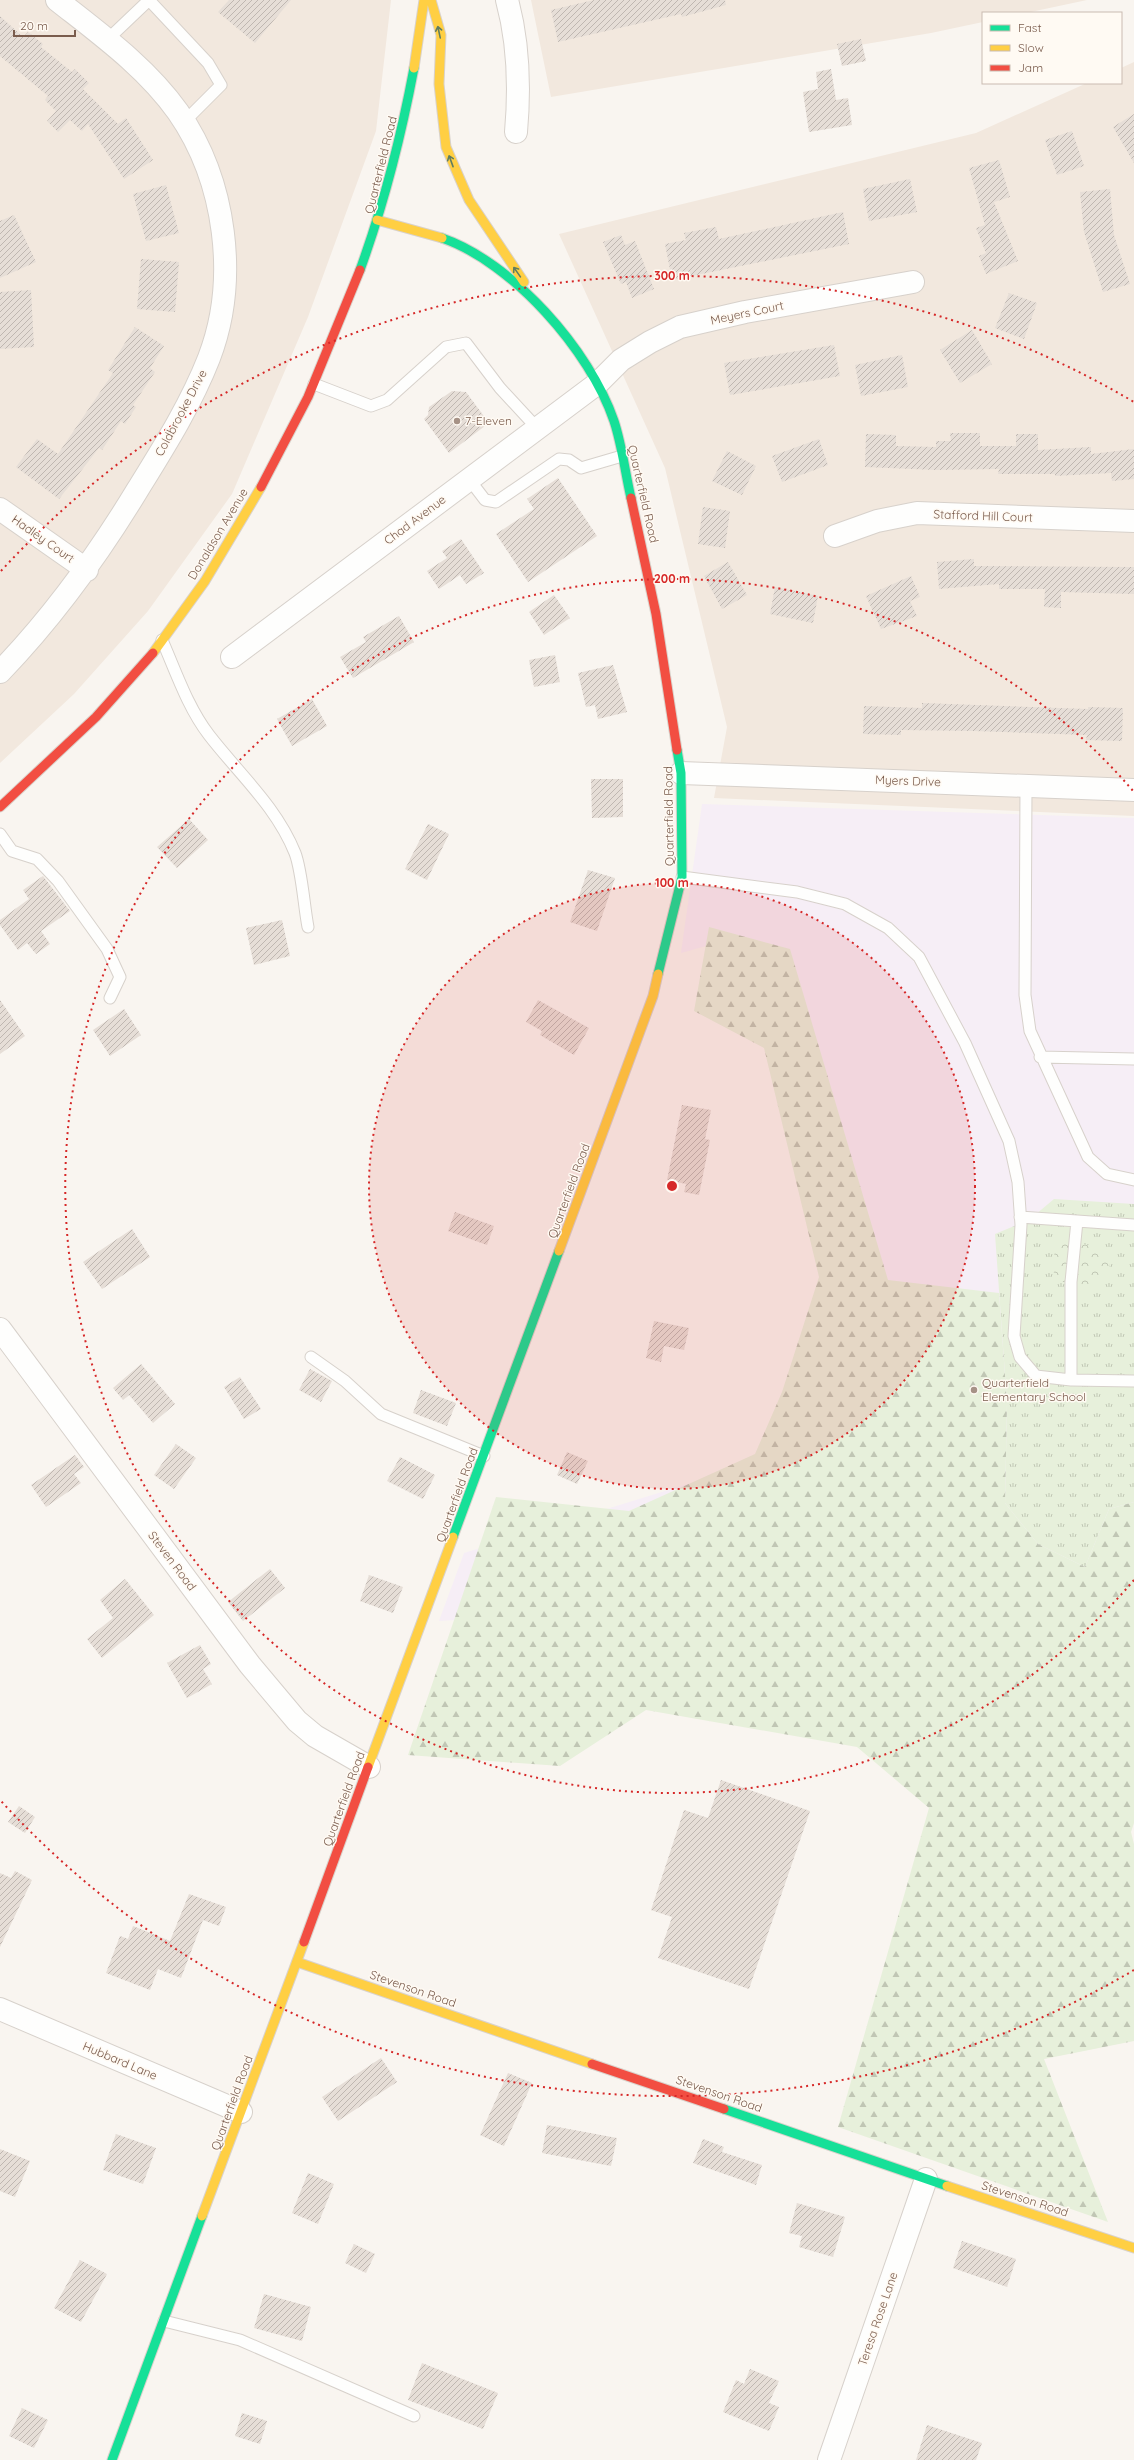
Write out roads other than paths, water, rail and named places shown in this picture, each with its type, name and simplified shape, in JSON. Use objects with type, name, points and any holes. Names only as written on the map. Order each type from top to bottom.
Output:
[{"type":"street","name":"Coldbrooke Drive","points":[[0,672],[46,622],[87,570],[156,460],[194,393],[209,357],[219,322],[225,283],[224,245],[218,205],[207,166],[184,122],[158,87],[138,66],[57,0]]},
{"type":"street","name":"Quarterfield Road","points":[[112,2460],[653,996],[682,877],[681,773],[656,614],[614,421],[598,383],[566,338],[548,316],[509,278],[472,251],[441,239],[377,220],[396,158],[410,94],[424,0]]},
{"type":"street","points":[[431,0],[441,36],[439,84],[446,147],[469,200],[548,316]]},
{"type":"street","points":[[507,0],[513,21],[520,88],[516,132]]},
{"type":"street","name":"Donaldson Avenue","points":[[0,807],[44,769],[113,700],[162,640],[216,564],[268,476],[314,384],[348,302],[377,220]]},
{"type":"street","name":"Meyers Court","points":[[598,383],[622,360],[650,342],[680,327],[745,312],[913,282]]},
{"type":"street","name":"Chad Avenue","points":[[232,657],[598,383]]},
{"type":"street","name":"Hadley Court","points":[[0,509],[87,570]]},
{"type":"street","name":"Stafford Hill Court","points":[[835,536],[877,521],[917,513],[1134,521]]},
{"type":"street","name":"Myers Drive","points":[[681,773],[1134,790]]},
{"type":"street","name":"Steven Road","points":[[0,1329],[250,1665],[297,1721],[315,1736],[369,1767]]},
{"type":"street","name":"Stevenson Road","points":[[297,1962],[926,2179],[1134,2248]]},
{"type":"street","name":"Hubbard Lane","points":[[0,2009],[241,2112]]},
{"type":"street","name":"Teresa Rose Lane","points":[[829,2460],[926,2179]]},
{"type":"lane","points":[[107,40],[149,0],[208,63],[221,85],[184,122]]},
{"type":"lane","points":[[314,384],[371,406],[387,400],[446,347],[466,343],[500,388],[537,428]]},
{"type":"lane","points":[[469,479],[485,500],[496,502],[559,459],[569,460],[581,468],[622,456]]},
{"type":"lane","points":[[162,640],[194,711],[209,735],[237,766],[282,826],[296,854],[308,927]]},
{"type":"lane","points":[[1026,786],[1025,995],[1030,1031],[1040,1057],[1088,1157],[1107,1174],[1134,1180]]},
{"type":"lane","points":[[0,834],[12,851],[36,859],[58,881],[108,949],[120,977],[110,998]]},
{"type":"lane","points":[[682,877],[797,892],[845,904],[888,928],[919,958],[965,1044],[1009,1141],[1018,1182],[1020,1217],[1014,1336],[1020,1357],[1036,1376],[1071,1380],[1134,1381]]},
{"type":"lane","points":[[1040,1057],[1134,1059]]},
{"type":"lane","points":[[1020,1217],[1134,1225]]},
{"type":"lane","points":[[1071,1380],[1071,1282],[1077,1221]]},
{"type":"lane","points":[[311,1357],[345,1381],[381,1414],[484,1456]]},
{"type":"lane","points":[[164,2321],[240,2340],[414,2416]]},
{"type":"place","name":"7-Eleven","points":[[457,421]]},
{"type":"place","name":"Quarterfield Elementary School","points":[[974,1390]]}]
